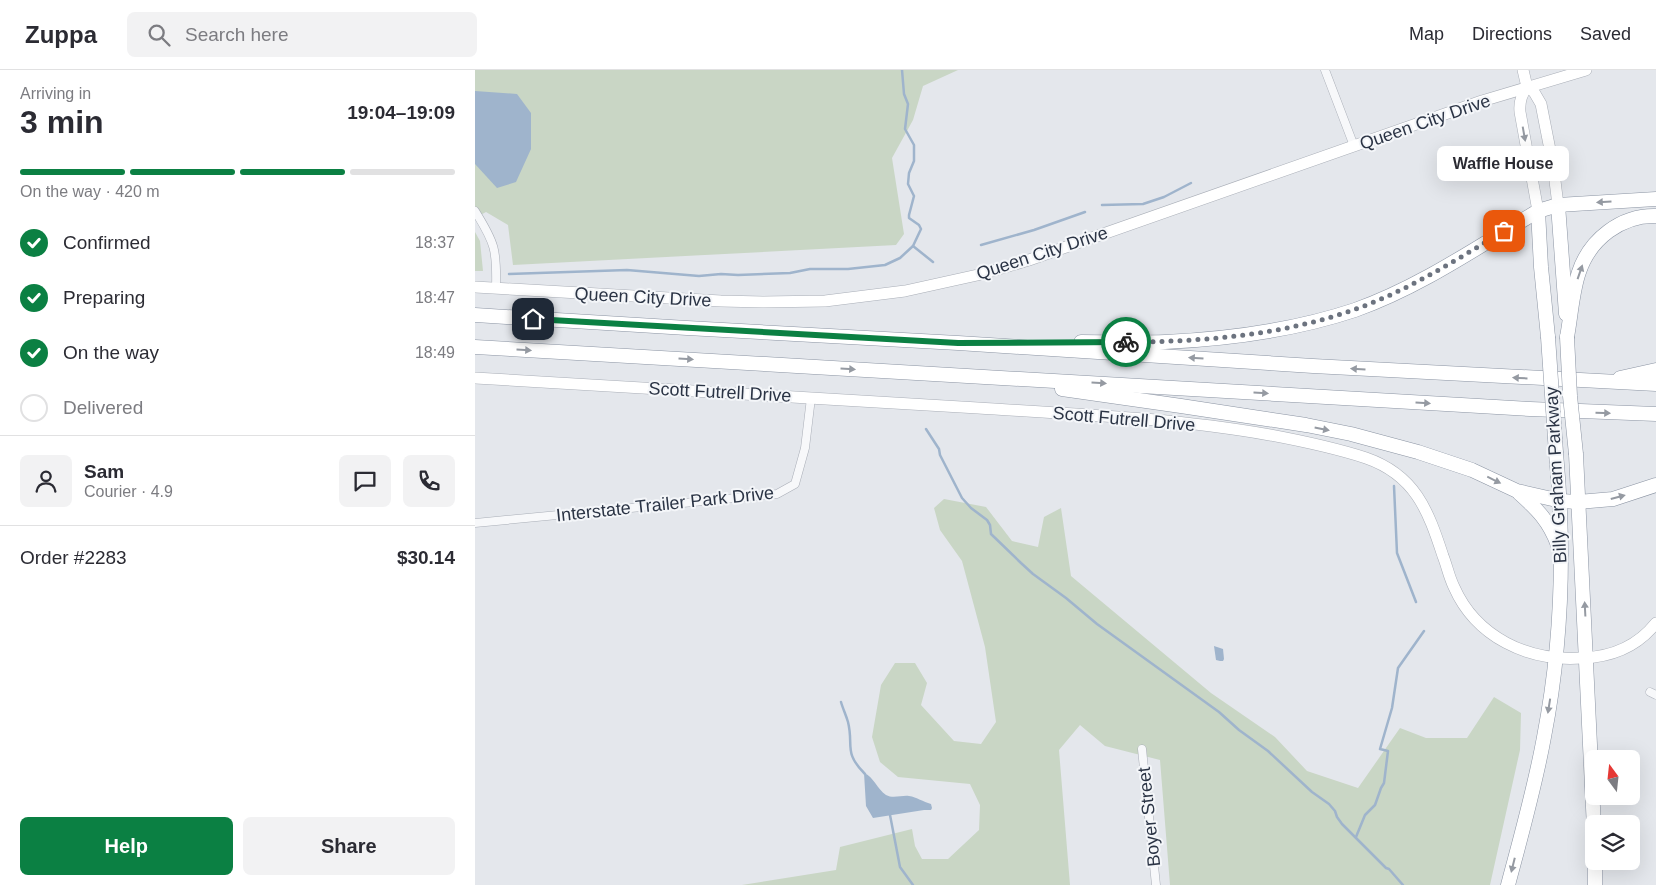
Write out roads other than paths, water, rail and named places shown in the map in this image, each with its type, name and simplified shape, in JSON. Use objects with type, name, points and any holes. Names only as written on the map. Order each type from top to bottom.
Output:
[{"type":"highway","points":[[958,343],[1165,342],[1232,336],[1306,323],[1356,309],[1415,283],[1538,211],[1558,205],[1656,199]]},
{"type":"highway","name":"Billy Graham Parkway","points":[[1558,205],[1570,396],[1579,502],[1593,815]]},
{"type":"highway","name":"Billy Graham Parkway","points":[[1509,885],[1540,761],[1556,658],[1561,555],[1561,502],[1538,211]]},
{"type":"highway","points":[[1567,337],[1579,272],[1593,246],[1603,235],[1616,226],[1638,217],[1656,216]]},
{"type":"highway","points":[[475,315],[1313,366],[1656,384]]},
{"type":"highway","points":[[475,347],[1521,409],[1656,414]]},
{"type":"highway","points":[[1597,382],[1656,370]]},
{"type":"highway","points":[[998,377],[1100,395],[1306,425],[1359,436],[1418,452],[1472,470],[1517,491],[1561,502],[1613,499],[1656,485]]},
{"type":"highway","points":[[1517,491],[1545,519],[1553,532],[1561,555]]},
{"type":"street","points":[[1325,70],[1354,146]]},
{"type":"street","points":[[1523,70],[1527,87],[1534,92],[1541,104],[1553,165],[1558,205]]},
{"type":"street","name":"Queen City Drive","points":[[475,287],[763,302],[825,301],[897,292],[982,274],[1029,260],[1354,146],[1527,87],[1586,70]]},
{"type":"street","points":[[1527,87],[1519,104],[1538,211]]},
{"type":"street","points":[[475,211],[495,248],[496,288]]},
{"type":"street","name":"Scott Futrell Drive","points":[[475,378],[1121,417],[1196,424],[1293,440],[1371,460],[1394,472],[1407,484],[1425,507],[1433,523],[1454,587],[1475,619],[1503,642],[1527,652],[1556,658],[1587,658],[1611,654],[1627,648],[1638,642],[1656,623]]},
{"type":"street","name":"Interstate Trailer Park Drive","points":[[475,523],[777,494],[795,484],[805,448],[811,398]]},
{"type":"street","name":"Boyer Street","points":[[1142,749],[1156,885]]},
{"type":"water","points":[[475,91],[517,94],[531,113],[531,149],[516,182],[497,188],[475,164]]},
{"type":"water","points":[[1214,646],[1223,649],[1223,661],[1216,660]]},
{"type":"water","points":[[864,773],[886,795],[892,797],[915,797],[931,804],[931,810],[873,818],[866,806]]},
{"type":"waterway","points":[[509,274],[627,270],[699,276],[790,273],[810,269],[848,269],[885,265],[900,258],[913,246],[921,229],[919,225],[909,218],[914,196],[908,184],[909,173],[914,161],[914,145],[905,129],[908,104],[904,94],[902,70]]},
{"type":"waterway","points":[[1102,205],[1143,204],[1164,197],[1191,183]]},
{"type":"waterway","points":[[981,245],[1034,230],[1085,212]]},
{"type":"waterway","points":[[913,246],[933,262]]},
{"type":"waterway","points":[[926,429],[939,449],[940,455],[962,498],[971,508],[987,520],[990,525],[991,534],[1021,563],[1097,624],[1219,712],[1239,730],[1268,751],[1312,792],[1329,804],[1342,824],[1403,885]]},
{"type":"waterway","points":[[1394,486],[1397,553],[1416,602]]},
{"type":"waterway","points":[[1356,837],[1365,815],[1375,805],[1384,783],[1388,751],[1380,749],[1392,708],[1398,668],[1424,631]]},
{"type":"waterway","points":[[841,702],[850,730],[852,754],[854,760],[865,774]]},
{"type":"waterway","points":[[890,815],[900,867],[913,885]]},
{"type":"place","name":"Waffle House","points":[[1504,231]]}]
